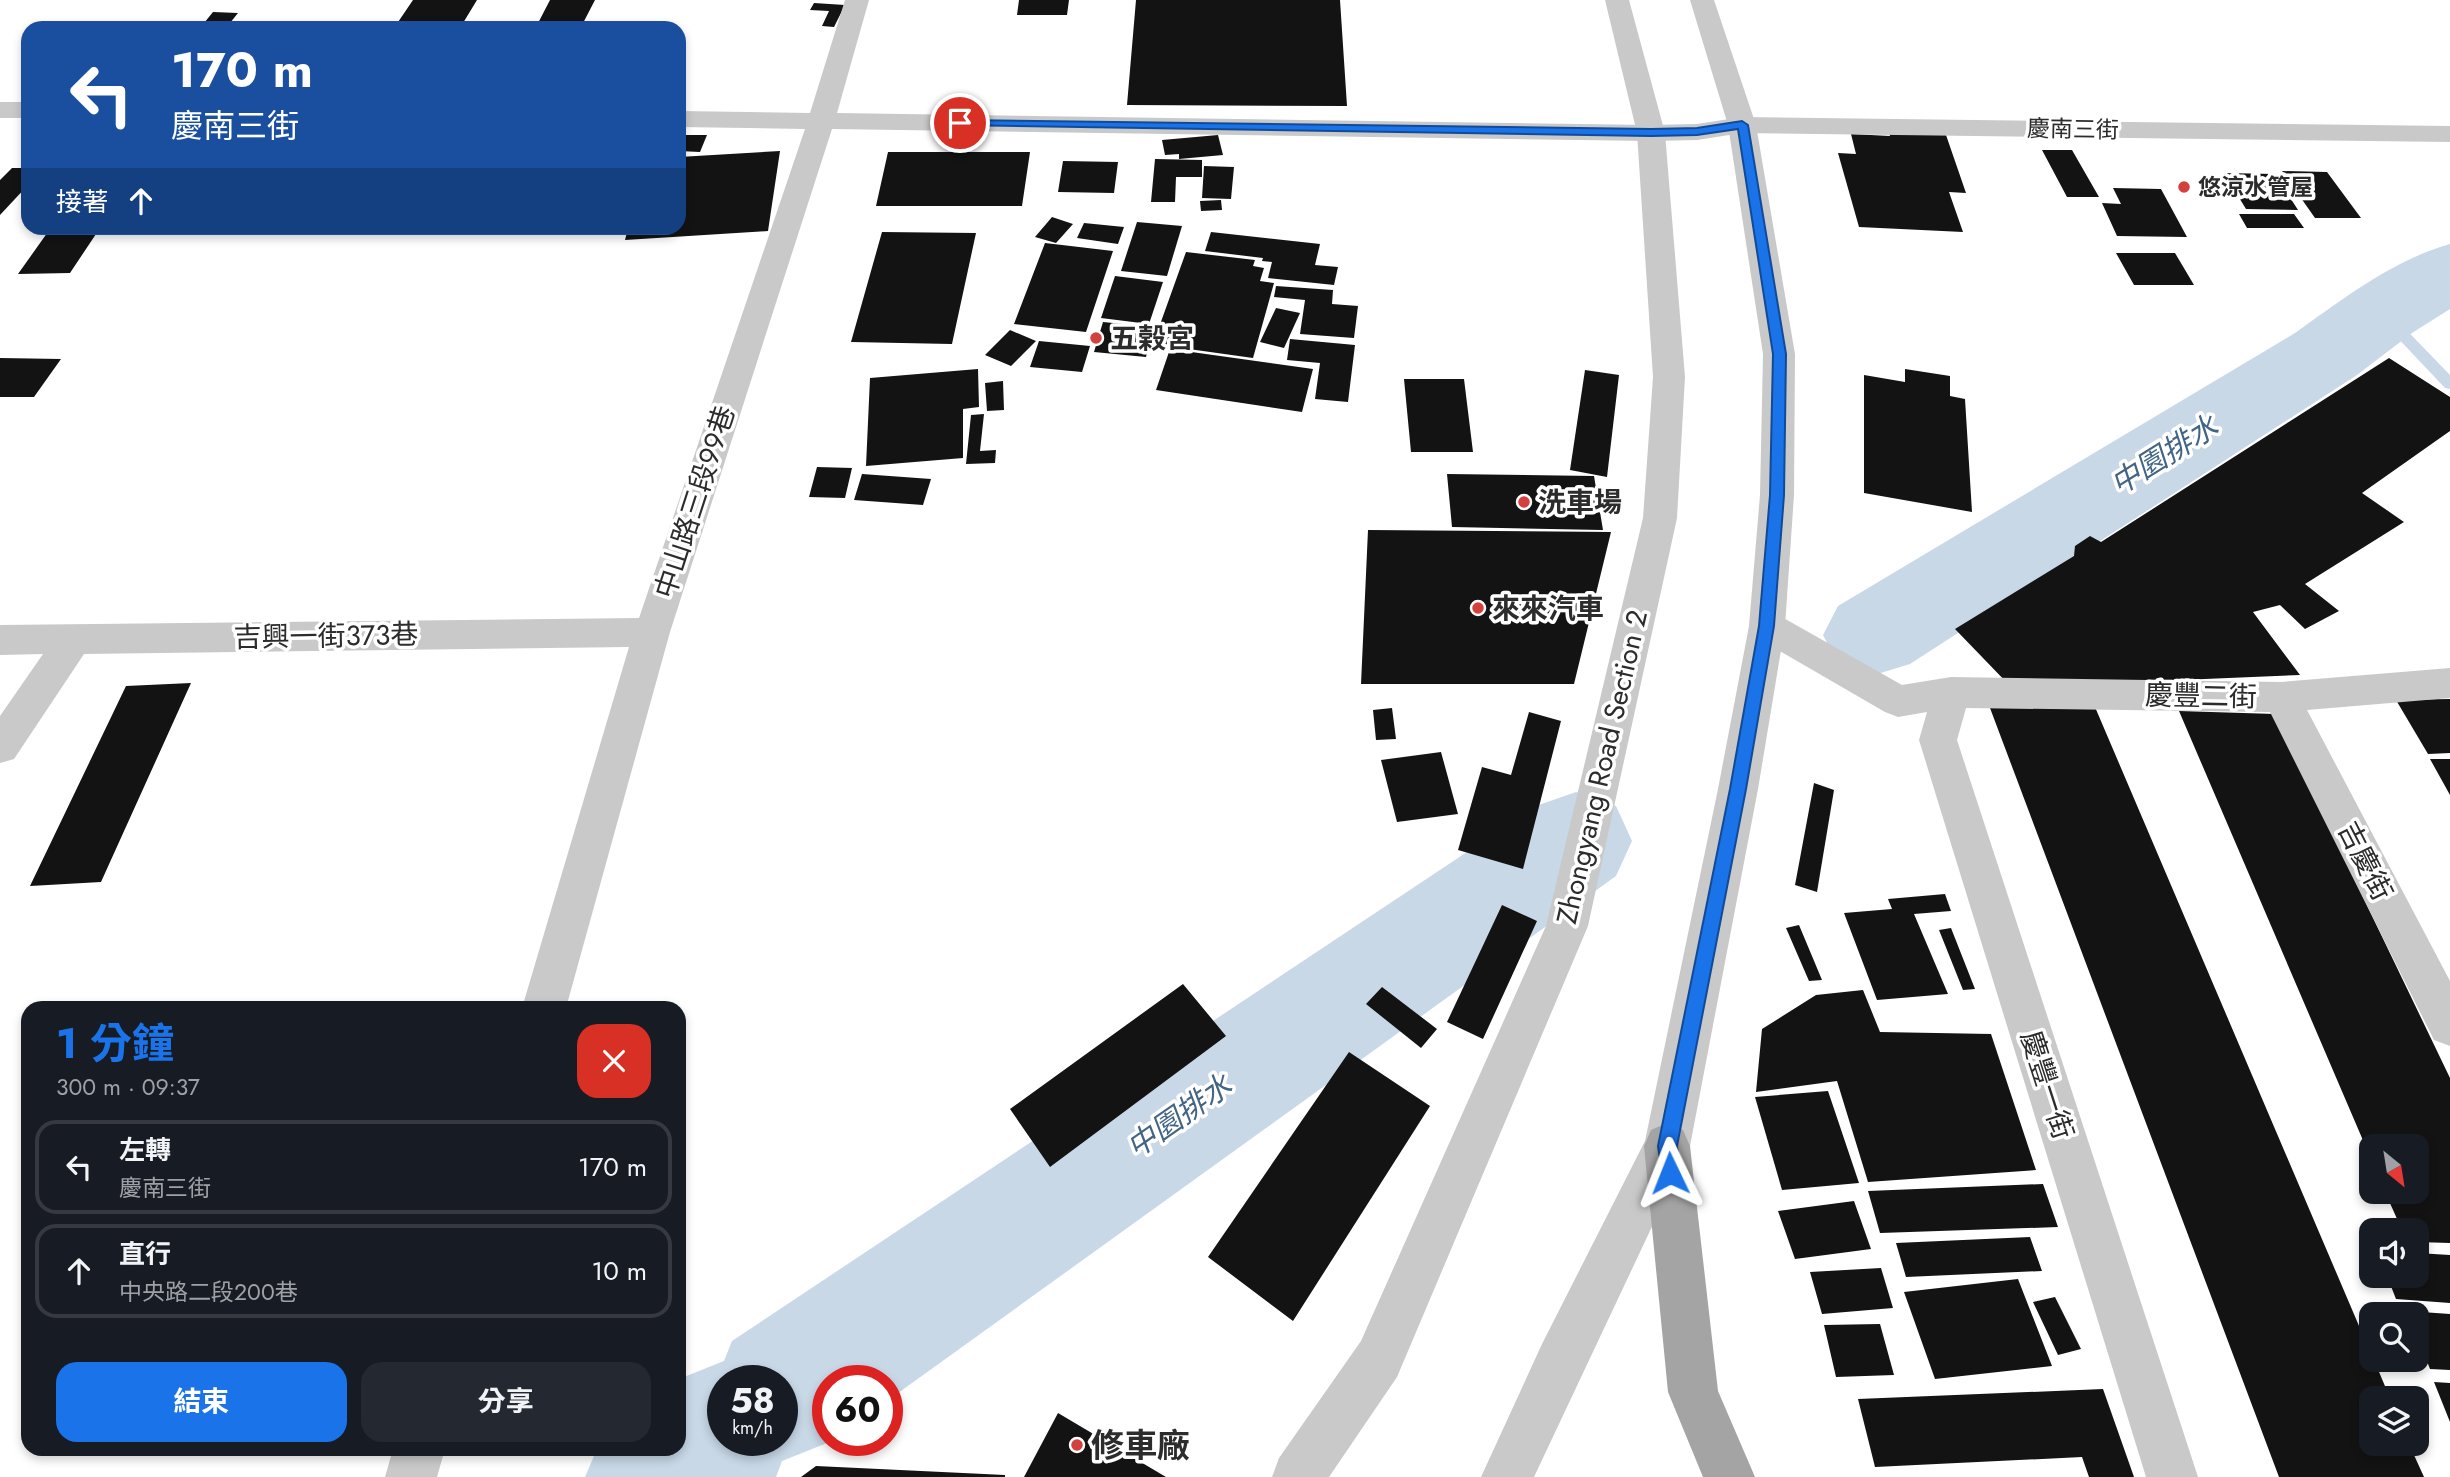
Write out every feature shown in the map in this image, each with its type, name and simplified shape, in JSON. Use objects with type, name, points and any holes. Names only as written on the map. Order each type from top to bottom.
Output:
[{"type":"main road","points":[[1667,1146],[1693,1392],[1729,1477]]},
{"type":"street","name":"中山路三段99巷","points":[[546,1001],[652,632],[821,121],[858,0]]},
{"type":"street","name":"Zhongyang Road Section 2","points":[[1298,1477],[1379,1359],[1567,926],[1660,518],[1669,377],[1651,133],[1617,0]]},
{"type":"street","points":[[1507,1477],[1560,1362],[1667,1146],[1738,789],[1766,626],[1777,495],[1779,354],[1742,125],[1702,0]]},
{"type":"street","points":[[0,110],[21,110]]},
{"type":"street","name":"慶南三街","points":[[686,119],[1651,133],[1697,132],[1742,125],[2450,134]]},
{"type":"street","name":"慶豐二街","points":[[1766,626],[1898,701],[1951,692],[2280,697],[2450,683]]},
{"type":"street","name":"吉興一街373巷","points":[[0,640],[652,632]]},
{"type":"street","points":[[0,747],[73,640]]},
{"type":"street","name":"慶豐一街","points":[[1951,692],[1938,740],[2172,1477]]},
{"type":"street","name":"吉慶街","points":[[2280,697],[2450,1025]]},
{"type":"street","points":[[411,1477],[417,1456]]},
{"type":"building","points":[[413,0],[477,0],[464,21],[399,21]]},
{"type":"building","points":[[550,0],[595,0],[584,21],[539,21]]},
{"type":"building","points":[[1019,0],[1069,0],[1067,15],[1017,15]]},
{"type":"building","points":[[1136,0],[1340,0],[1347,106],[1127,105]]},
{"type":"building","points":[[814,3],[845,5],[834,27],[822,26],[829,11],[810,10]]},
{"type":"building","points":[[213,12],[238,13],[232,21],[206,21]]},
{"type":"building","points":[[1887,128],[1946,135],[1966,193],[1949,192],[1963,232],[1859,227],[1838,153],[1856,154],[1851,134],[1890,136]]},
{"type":"building","points":[[686,135],[707,135],[700,152],[686,151]]},
{"type":"building","points":[[1218,135],[1223,155],[1179,159],[1179,154],[1165,155],[1162,140]]},
{"type":"building","points":[[2042,150],[2072,150],[2099,197],[2067,197]]},
{"type":"building","points":[[780,151],[768,231],[625,240],[626,235],[686,235],[686,157]]},
{"type":"building","points":[[888,152],[1030,152],[1022,206],[876,206]]},
{"type":"building","points":[[1155,159],[1202,160],[1202,177],[1176,177],[1175,202],[1151,202]]},
{"type":"building","points":[[1063,161],[1118,162],[1114,193],[1058,192]]},
{"type":"building","points":[[1204,166],[1234,167],[1231,199],[1202,198]]},
{"type":"building","points":[[12,168],[21,168],[21,192],[0,215],[0,180]]},
{"type":"building","points":[[2282,171],[2327,172],[2361,218],[2315,218]]},
{"type":"building","points":[[2224,173],[2275,174],[2298,210],[2246,209]]},
{"type":"building","points":[[2113,188],[2161,189],[2187,237],[2117,236],[2102,203],[2121,204]]},
{"type":"building","points":[[1221,200],[1222,210],[1201,211],[1200,201]]},
{"type":"building","points":[[2239,214],[2294,214],[2304,228],[2247,228]]},
{"type":"building","points":[[1052,217],[1073,224],[1056,243],[1035,237]]},
{"type":"building","points":[[1137,222],[1182,226],[1167,276],[1121,271]]},
{"type":"building","points":[[1084,223],[1124,227],[1118,244],[1077,238]]},
{"type":"building","points":[[882,232],[976,233],[952,344],[851,342]]},
{"type":"building","points":[[1211,232],[1320,244],[1315,265],[1338,267],[1334,285],[1268,278],[1272,262],[1262,261],[1263,258],[1205,251]]},
{"type":"building","points":[[46,235],[95,235],[70,273],[18,274]]},
{"type":"building","points":[[1045,243],[1113,251],[1086,332],[1014,324]]},
{"type":"building","points":[[1186,252],[1255,260],[1253,266],[1264,268],[1260,281],[1274,283],[1253,358],[1153,344]]},
{"type":"building","points":[[2116,253],[2175,253],[2194,285],[2134,285]]},
{"type":"building","points":[[1115,276],[1163,282],[1149,324],[1101,318]]},
{"type":"building","points":[[1276,286],[1333,290],[1332,304],[1358,306],[1354,338],[1300,334],[1305,300],[1274,297]]},
{"type":"building","points":[[1276,308],[1300,313],[1284,348],[1260,342]]},
{"type":"building","points":[[1103,322],[1154,327],[1146,357],[1094,352]]},
{"type":"building","points":[[1010,330],[1036,341],[1011,366],[985,355]]},
{"type":"building","points":[[1290,339],[1355,345],[1348,402],[1315,399],[1320,363],[1287,360]]},
{"type":"building","points":[[1039,341],[1090,346],[1082,372],[1030,367]]},
{"type":"building","points":[[1170,349],[1313,369],[1302,412],[1156,390]]},
{"type":"building","points":[[0,358],[61,359],[34,397],[0,397]]},
{"type":"building","points":[[2389,358],[2450,397],[2450,431],[2362,493],[2404,522],[2305,584],[2339,611],[2305,629],[2280,605],[2253,612],[2300,675],[2011,687],[1955,629],[2074,556],[2075,546],[2090,536],[2101,542]]},
{"type":"building","points":[[978,369],[979,407],[963,409],[963,458],[866,466],[870,378]]},
{"type":"building","points":[[1905,369],[1950,376],[1950,396],[1965,399],[1972,512],[1864,493],[1864,375],[1905,382]]},
{"type":"building","points":[[1585,370],[1619,375],[1607,477],[1570,470]]},
{"type":"building","points":[[1404,379],[1464,379],[1473,452],[1411,452]]},
{"type":"building","points":[[1003,381],[1004,410],[987,411],[985,383]]},
{"type":"building","points":[[984,414],[980,451],[996,450],[995,463],[966,464],[971,415]]},
{"type":"building","points":[[817,467],[852,468],[845,498],[809,497]]},
{"type":"building","points":[[862,474],[931,479],[923,505],[854,500]]},
{"type":"building","name":"洗車場","points":[[1447,474],[1594,476],[1603,530],[1452,527]]},
{"type":"building","name":"來來汽車","points":[[1368,530],[1611,532],[1574,684],[1361,684]]},
{"type":"building","points":[[191,683],[101,882],[30,886],[126,686]]},
{"type":"building","points":[[2450,699],[2450,753],[2428,754],[2396,700]]},
{"type":"building","points":[[1987,700],[2092,700],[2359,1326],[2359,1372],[2379,1372],[2385,1386],[2359,1386],[2359,1456],[2414,1456],[2424,1477],[2279,1477]]},
{"type":"building","points":[[1392,708],[1396,739],[1376,740],[1373,710]]},
{"type":"building","points":[[2179,711],[2275,714],[2450,1078],[2450,1243],[2429,1242],[2429,1218],[2397,1218],[2390,1204],[2429,1204],[2429,1134],[2360,1134]]},
{"type":"building","points":[[1529,712],[1561,721],[1523,869],[1458,850],[1482,767],[1511,775]]},
{"type":"building","points":[[1441,752],[1458,814],[1397,822],[1381,760]]},
{"type":"building","points":[[2430,759],[2450,759],[2450,795]]},
{"type":"building","points":[[1814,783],[1834,790],[1817,892],[1795,885]]},
{"type":"building","points":[[1945,894],[1951,911],[1914,914],[1948,994],[1877,1000],[1844,913],[1892,909],[1888,899]]},
{"type":"building","points":[[1502,905],[1537,921],[1483,1039],[1447,1022]]},
{"type":"building","points":[[1799,925],[1822,980],[1809,981],[1786,928]]},
{"type":"building","points":[[1951,928],[1975,989],[1963,990],[1939,930]]},
{"type":"building","points":[[1183,984],[1226,1036],[1050,1167],[1010,1109]]},
{"type":"building","points":[[1382,987],[1437,1029],[1421,1048],[1366,1004]]},
{"type":"building","points":[[1863,990],[1880,1032],[1991,1034],[2036,1170],[1868,1182],[1837,1081],[1756,1092],[1762,1029],[1816,995]]},
{"type":"building","points":[[1349,1052],[1430,1106],[1293,1321],[1208,1257]]},
{"type":"building","points":[[1828,1091],[1859,1183],[1782,1190],[1755,1097]]},
{"type":"building","points":[[2043,1184],[2058,1227],[1880,1233],[1868,1191]]},
{"type":"building","points":[[1854,1201],[1871,1249],[1795,1259],[1778,1211]]},
{"type":"building","points":[[2030,1237],[2042,1271],[1906,1277],[1896,1243]]},
{"type":"building","points":[[2429,1254],[2450,1255],[2450,1303],[2396,1299],[2392,1288],[2429,1288]]},
{"type":"building","points":[[1881,1268],[1893,1308],[1822,1314],[1810,1272]]},
{"type":"building","points":[[2018,1279],[2052,1366],[1935,1379],[1904,1292]]},
{"type":"building","points":[[2055,1297],[2081,1349],[2058,1355],[2033,1302]]},
{"type":"building","points":[[2429,1313],[2450,1314],[2450,1370],[2430,1369]]},
{"type":"building","points":[[1880,1324],[1894,1375],[1836,1377],[1824,1325]]},
{"type":"building","points":[[2434,1382],[2450,1383],[2450,1422]]},
{"type":"building","points":[[2103,1389],[2134,1477],[2089,1477],[2082,1457],[1875,1467],[1858,1399]]},
{"type":"building","name":"修車廠","points":[[1058,1413],[1166,1477],[1024,1477]]},
{"type":"building","points":[[816,1466],[1005,1475],[1005,1477],[801,1477]]},
{"type":"waterway","name":"中園排水","points":[[1874,635],[2326,354],[2382,313],[2450,271]]},
{"type":"waterway","points":[[2382,313],[2450,384]]},
{"type":"waterway","name":"中園排水","points":[[798,1380],[1576,841]]},
{"type":"waterway","name":"中園排水","points":[[658,1477],[707,1443]]},
{"type":"place","name":"悠涼水管屋","points":[[2184,187]]},
{"type":"place","name":"五榖宮","points":[[1096,338]]},
{"type":"place","name":"洗車場","points":[[1524,502]]},
{"type":"place","name":"來來汽車","points":[[1478,608]]},
{"type":"place","name":"修車廠","points":[[1077,1445]]},
{"type":"route","points":[[960,123],[1651,133],[1697,132],[1742,125],[1779,354],[1777,495],[1766,626],[1738,789],[1667,1146],[1670,1173]]}]
